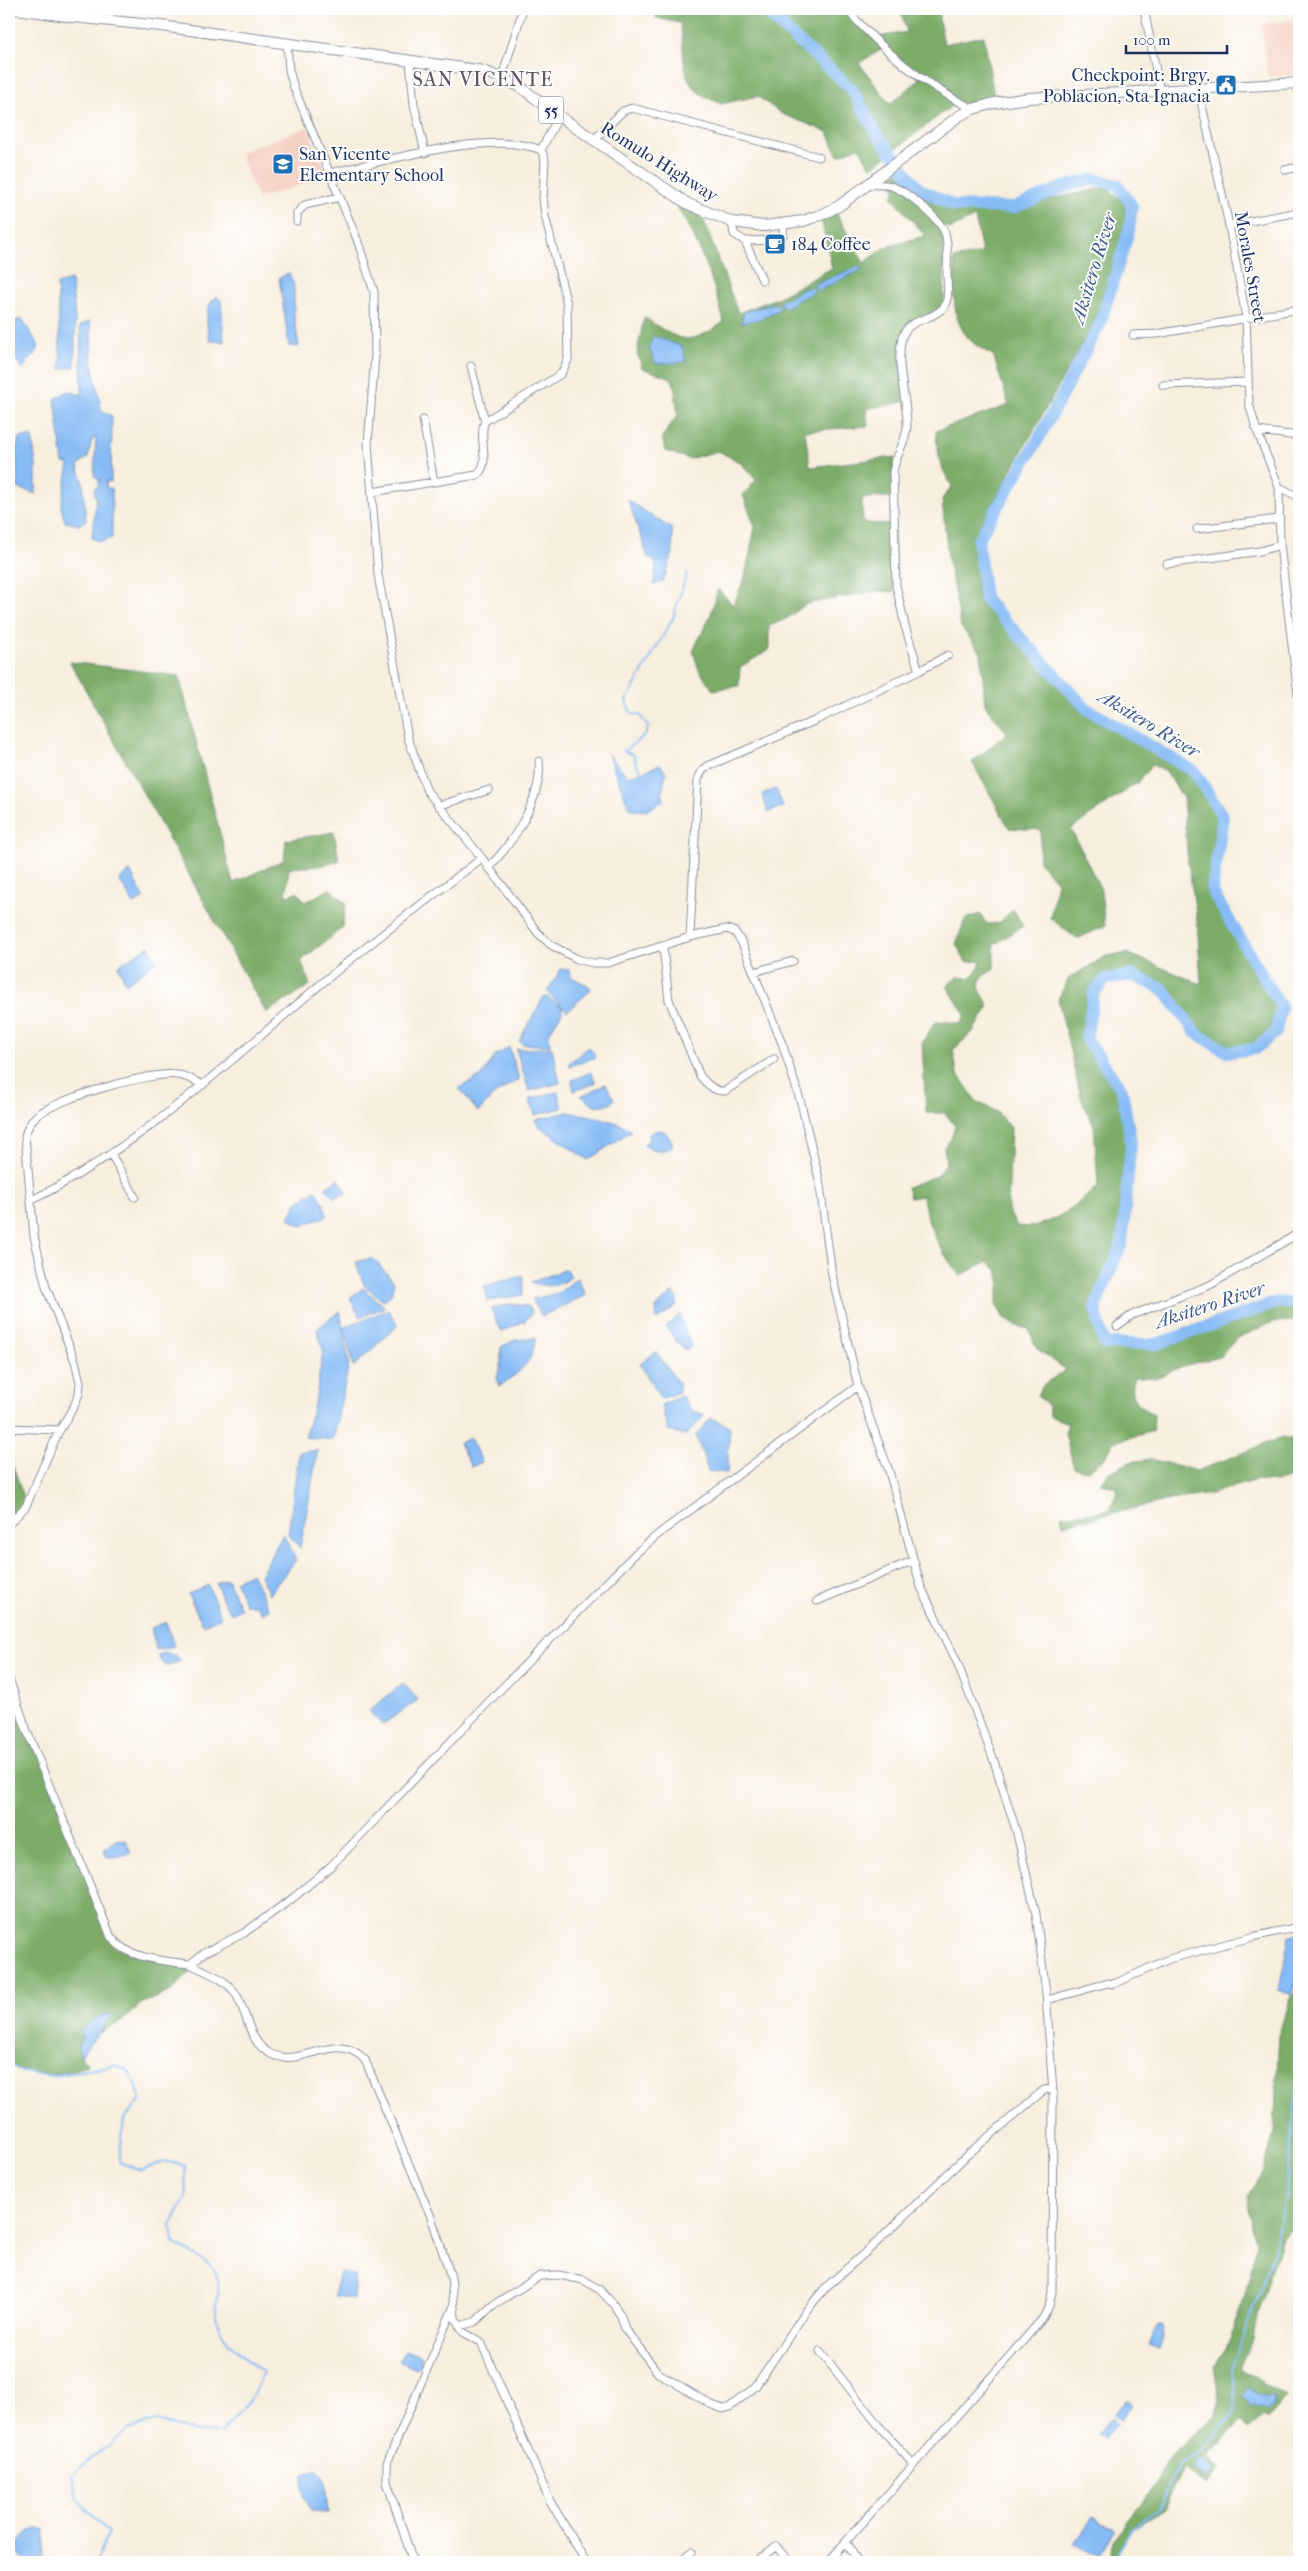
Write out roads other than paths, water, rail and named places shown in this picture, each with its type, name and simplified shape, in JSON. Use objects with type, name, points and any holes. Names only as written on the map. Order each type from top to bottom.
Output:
[{"type":"highway","name":"Romulo Highway","points":[[17,9],[466,67],[502,77],[519,86],[559,116],[688,204],[732,222],[764,226],[784,225],[823,214],[870,183],[947,124],[973,109],[1010,100],[1298,83]]},
{"type":"street","points":[[502,77],[523,9]]},
{"type":"street","points":[[846,9],[889,53],[920,79],[973,109]]},
{"type":"street","points":[[1144,9],[1160,91]]},
{"type":"street","points":[[287,43],[289,70],[294,88],[357,239],[374,292],[375,355],[368,444],[378,575],[408,738],[427,791],[482,858],[538,933],[551,945],[577,959],[593,964],[608,963],[664,947],[713,930],[727,929],[735,932],[742,943],[783,1046],[801,1103],[820,1179],[832,1275],[858,1386],[889,1471],[912,1561],[921,1587],[960,1670],[993,1758],[1016,1830],[1036,1914],[1046,2000],[1052,2089],[1052,2292],[1049,2306],[1043,2318],[828,2562]]},
{"type":"street","points":[[410,61],[414,104],[425,153]]},
{"type":"street","points":[[1298,83],[1299,94]]},
{"type":"street","name":"Morales Street","points":[[1198,88],[1229,224],[1246,317],[1249,404],[1257,431],[1279,487]]},
{"type":"street","points":[[594,140],[623,111],[632,108],[819,157]]},
{"type":"street","points":[[541,150],[559,116]]},
{"type":"street","points":[[329,174],[461,146],[494,143],[541,150]]},
{"type":"street","points":[[485,421],[561,374],[568,360],[567,304],[545,216],[543,199],[545,159],[541,150]]},
{"type":"street","points":[[1284,170],[1299,167]]},
{"type":"street","points":[[870,183],[889,185],[910,197],[937,222],[944,233],[947,247],[948,299],[943,308],[936,314],[913,323],[905,330],[900,356],[907,426],[905,439],[895,457],[893,472],[896,585],[904,626],[919,671]]},
{"type":"street","points":[[297,222],[297,213],[303,206],[340,197]]},
{"type":"street","points":[[1229,224],[1299,212]]},
{"type":"street","points":[[732,222],[734,234],[745,241],[762,280]]},
{"type":"street","points":[[745,241],[778,240],[783,235],[784,225]]},
{"type":"street","points":[[1132,335],[1152,334],[1299,308]]},
{"type":"street","points":[[372,492],[477,475],[482,471],[484,466],[481,435],[485,421],[471,366]]},
{"type":"street","points":[[1163,385],[1247,382]]},
{"type":"street","points":[[423,420],[434,482]]},
{"type":"street","points":[[1257,431],[1299,436]]},
{"type":"street","points":[[1299,497],[1279,487],[1278,519],[1280,545],[1299,703]]},
{"type":"street","points":[[1197,529],[1278,519]]},
{"type":"street","points":[[1167,564],[1260,551],[1280,545]]},
{"type":"street","points":[[690,937],[698,787],[702,771],[708,766],[814,721],[919,671],[948,655]]},
{"type":"street","points":[[488,868],[514,837],[534,796],[539,778],[539,762]]},
{"type":"street","points":[[438,806],[489,790]]},
{"type":"street","points":[[30,1200],[60,1185],[111,1154],[203,1085],[365,946],[482,858]]},
{"type":"street","points":[[664,947],[669,1000],[700,1076],[707,1084],[717,1091],[725,1092],[774,1059]]},
{"type":"street","points":[[754,972],[793,961]]},
{"type":"street","points":[[9,1524],[26,1506],[60,1430],[74,1406],[79,1394],[80,1382],[75,1362],[46,1287],[34,1236],[25,1136],[28,1126],[47,1109],[82,1094],[158,1076],[177,1075],[203,1085]]},
{"type":"street","points":[[111,1154],[135,1197]]},
{"type":"street","points":[[1117,1326],[1132,1315],[1210,1285],[1299,1233]]},
{"type":"street","points":[[190,1964],[204,1953],[244,1933],[293,1898],[330,1866],[520,1670],[661,1532],[858,1386]]},
{"type":"street","points":[[9,1428],[60,1430]]},
{"type":"street","points":[[817,1601],[912,1561]]},
{"type":"street","points":[[9,1679],[27,1732],[111,1937],[117,1945],[128,1952],[190,1964],[226,1983],[237,1995],[254,2038],[265,2051],[274,2056],[298,2056],[338,2047],[359,2052],[366,2060],[431,2217],[451,2277],[453,2308],[459,2326],[463,2332],[481,2342],[550,2501],[586,2562]]},
{"type":"street","points":[[1046,2000],[1108,1983],[1114,1984],[1169,1959],[1252,1937],[1299,1927]]},
{"type":"street","points":[[459,2326],[477,2321],[493,2305],[540,2276],[558,2275],[584,2280],[600,2290],[613,2304],[621,2316],[625,2329],[658,2373],[717,2408],[730,2406],[755,2388],[806,2311],[826,2287],[876,2243],[992,2132],[1041,2092],[1052,2089]]},
{"type":"street","points":[[413,2562],[387,2482],[387,2463],[453,2308]]},
{"type":"street","points":[[820,2351],[879,2426],[914,2465]]},
{"type":"street","points":[[846,2542],[858,2562]]},
{"type":"street","points":[[756,2562],[776,2546],[789,2562]]},
{"type":"street","points":[[678,2562],[691,2552]]},
{"type":"water","points":[[860,266],[861,270],[818,291],[814,284]]},
{"type":"water","points":[[289,273],[294,286],[294,316],[299,347],[289,346],[279,278]]},
{"type":"water","points":[[71,280],[75,318],[75,367],[61,369],[57,284]]},
{"type":"water","points":[[812,287],[815,291],[784,308],[780,302],[803,289]]},
{"type":"water","points":[[217,296],[221,301],[224,342],[210,341],[208,329],[208,311]]},
{"type":"water","points":[[776,303],[780,309],[760,319],[741,323],[744,312]]},
{"type":"water","points":[[22,319],[39,346],[36,353],[23,369],[9,355],[9,323]]},
{"type":"water","points":[[90,321],[93,367],[102,412],[112,416],[111,482],[106,481],[107,489],[112,489],[112,538],[100,542],[92,538],[96,499],[94,489],[99,485],[99,479],[94,476],[96,438],[92,439],[88,457],[78,465],[83,483],[86,520],[79,525],[65,522],[61,507],[69,464],[63,463],[55,399],[68,391],[82,395],[80,326]]},
{"type":"water","points":[[653,336],[682,346],[686,362],[656,364],[649,348]]},
{"type":"water","points":[[32,436],[36,465],[36,494],[18,488],[16,449],[19,438]]},
{"type":"water","points":[[628,500],[672,529],[673,553],[663,581],[654,585],[656,563],[648,557]]},
{"type":"water","points":[[608,753],[627,776],[643,772],[660,764],[666,773],[662,793],[664,800],[647,810],[639,811],[629,808]]},
{"type":"water","points":[[776,789],[783,807],[768,812],[762,794]]},
{"type":"water","points":[[130,871],[144,898],[134,904],[119,880]]},
{"type":"water","points":[[149,946],[157,961],[126,984],[118,966]]},
{"type":"water","points":[[561,969],[569,970],[571,977],[589,986],[591,990],[567,1011],[547,992]]},
{"type":"water","points":[[547,997],[562,1007],[562,1012],[549,1034],[550,1046],[522,1044],[519,1041],[543,998]]},
{"type":"water","points":[[509,1047],[519,1079],[494,1095],[478,1112],[459,1088],[482,1076],[495,1056]]},
{"type":"water","points":[[589,1047],[595,1055],[594,1058],[570,1066],[569,1063]]},
{"type":"water","points":[[552,1048],[560,1083],[529,1091],[516,1049]]},
{"type":"water","points":[[591,1072],[596,1083],[574,1091],[572,1080]]},
{"type":"water","points":[[606,1084],[614,1099],[610,1104],[596,1106],[581,1096]]},
{"type":"water","points":[[558,1092],[562,1108],[535,1115],[529,1099]]},
{"type":"water","points":[[567,1112],[618,1123],[631,1131],[588,1160],[539,1126],[536,1120]]},
{"type":"water","points":[[657,1130],[664,1131],[672,1141],[672,1147],[657,1150],[643,1145],[649,1140],[648,1135]]},
{"type":"water","points":[[339,1179],[346,1193],[335,1198],[325,1187]]},
{"type":"water","points":[[316,1190],[324,1204],[327,1216],[301,1226],[289,1218],[298,1201]]},
{"type":"water","points":[[373,1258],[394,1282],[391,1295],[383,1301],[364,1285],[356,1262]]},
{"type":"water","points":[[567,1269],[571,1277],[556,1285],[547,1286],[531,1282]]},
{"type":"water","points":[[523,1276],[523,1295],[488,1301],[484,1286]]},
{"type":"water","points":[[577,1278],[586,1295],[542,1316],[532,1299],[559,1293]]},
{"type":"water","points":[[363,1288],[385,1307],[360,1317],[350,1298]]},
{"type":"water","points":[[673,1292],[677,1299],[676,1306],[657,1320],[656,1308]]},
{"type":"water","points":[[510,1304],[528,1306],[532,1313],[525,1321],[501,1332],[491,1309]]},
{"type":"water","points":[[388,1310],[398,1325],[353,1367],[344,1327]]},
{"type":"water","points":[[340,1311],[349,1364],[333,1440],[305,1437],[316,1397],[323,1350],[317,1329]]},
{"type":"water","points":[[680,1314],[691,1347],[687,1350],[682,1348],[666,1327]]},
{"type":"water","points":[[535,1338],[529,1360],[519,1371],[500,1386],[497,1378],[501,1362],[501,1347],[515,1340]]},
{"type":"water","points":[[656,1352],[679,1384],[679,1392],[661,1399],[640,1364]]},
{"type":"water","points":[[682,1396],[691,1410],[705,1415],[686,1435],[668,1431],[661,1405]]},
{"type":"water","points":[[711,1418],[730,1427],[727,1473],[708,1471],[696,1435]]},
{"type":"water","points":[[470,1438],[482,1462],[471,1467],[459,1443]]},
{"type":"water","points":[[318,1450],[300,1548],[288,1534],[299,1452]]},
{"type":"water","points":[[283,1534],[296,1560],[269,1594],[260,1576]]},
{"type":"water","points":[[252,1573],[269,1609],[262,1614],[256,1605],[246,1605],[235,1581]]},
{"type":"water","points":[[227,1579],[241,1609],[231,1614],[223,1601],[216,1583]]},
{"type":"water","points":[[208,1585],[221,1617],[203,1625],[188,1594]]},
{"type":"water","points":[[166,1622],[174,1646],[156,1650],[151,1628]]},
{"type":"water","points":[[165,1652],[177,1656],[180,1661],[168,1666],[162,1663],[158,1656]]},
{"type":"water","points":[[403,1683],[418,1700],[382,1725],[369,1711]]},
{"type":"water","points":[[117,1839],[126,1840],[131,1853],[117,1857],[107,1857],[104,1849]]},
{"type":"water","points":[[1299,1934],[1299,1967],[1292,1994],[1279,1991],[1289,1937]]},
{"type":"water","points":[[111,2014],[110,2018],[81,2056],[78,2046],[82,2038],[80,2030],[99,2016]]},
{"type":"water","points":[[340,2271],[356,2277],[354,2299],[334,2296]]},
{"type":"water","points":[[1162,2325],[1163,2340],[1160,2350],[1149,2346],[1156,2327]]},
{"type":"water","points":[[405,2350],[420,2356],[422,2364],[416,2368],[399,2360]]},
{"type":"water","points":[[1248,2388],[1262,2396],[1274,2396],[1273,2404],[1267,2409],[1250,2404],[1242,2394]]},
{"type":"water","points":[[1127,2398],[1132,2404],[1121,2420],[1113,2414]]},
{"type":"water","points":[[1111,2417],[1117,2424],[1104,2439],[1097,2434]]},
{"type":"water","points":[[1201,2459],[1215,2469],[1206,2477],[1193,2468]]},
{"type":"water","points":[[318,2470],[325,2480],[328,2513],[311,2512],[302,2488],[303,2475]]},
{"type":"water","points":[[1093,2517],[1115,2529],[1099,2556],[1074,2543]]},
{"type":"water","points":[[36,2529],[45,2529],[43,2559],[25,2561],[19,2553],[19,2541],[28,2532]]},
{"type":"waterway","name":"Aksitero River","points":[[755,9],[768,14],[852,89],[875,131],[918,188],[954,206],[1013,208],[1064,187],[1094,179],[1118,185],[1132,206],[1129,231],[1100,324],[1039,438],[978,540],[985,599],[1087,709],[1195,772],[1223,817],[1212,891],[1281,1007],[1276,1032],[1255,1049],[1228,1052],[1196,1033],[1163,989],[1132,975],[1106,979],[1094,992],[1086,1039],[1122,1090],[1131,1143],[1122,1243],[1095,1308],[1104,1344],[1157,1344],[1278,1302],[1299,1304]]},
{"type":"waterway","points":[[643,772],[636,765],[634,755],[624,751],[646,734],[648,727],[641,716],[631,713],[626,701],[673,618],[687,573]]},
{"type":"waterway","points":[[1118,2562],[1115,2558],[1130,2530],[1161,2506],[1178,2465],[1200,2453],[1235,2412],[1232,2366],[1270,2264],[1285,2197],[1299,2062]]},
{"type":"waterway","points":[[9,2064],[22,2072],[55,2076],[116,2065],[129,2071],[141,2099],[124,2119],[119,2162],[141,2171],[164,2161],[185,2166],[186,2197],[171,2225],[173,2242],[212,2267],[219,2284],[216,2315],[218,2324],[234,2348],[264,2373],[249,2402],[220,2433],[198,2432],[156,2421],[128,2430],[72,2474],[77,2499],[109,2533],[96,2562]]},
{"type":"place","name":"Checkpoint: Brgy. Poblacion, Sta Ignacia","points":[[1226,85]]},
{"type":"place","name":"San Vicente Elementary School","points":[[283,164]]},
{"type":"place","name":"184 Coffee","points":[[775,244]]},
{"type":"district","name":"SAN VICENTE","points":[[483,79]]}]
